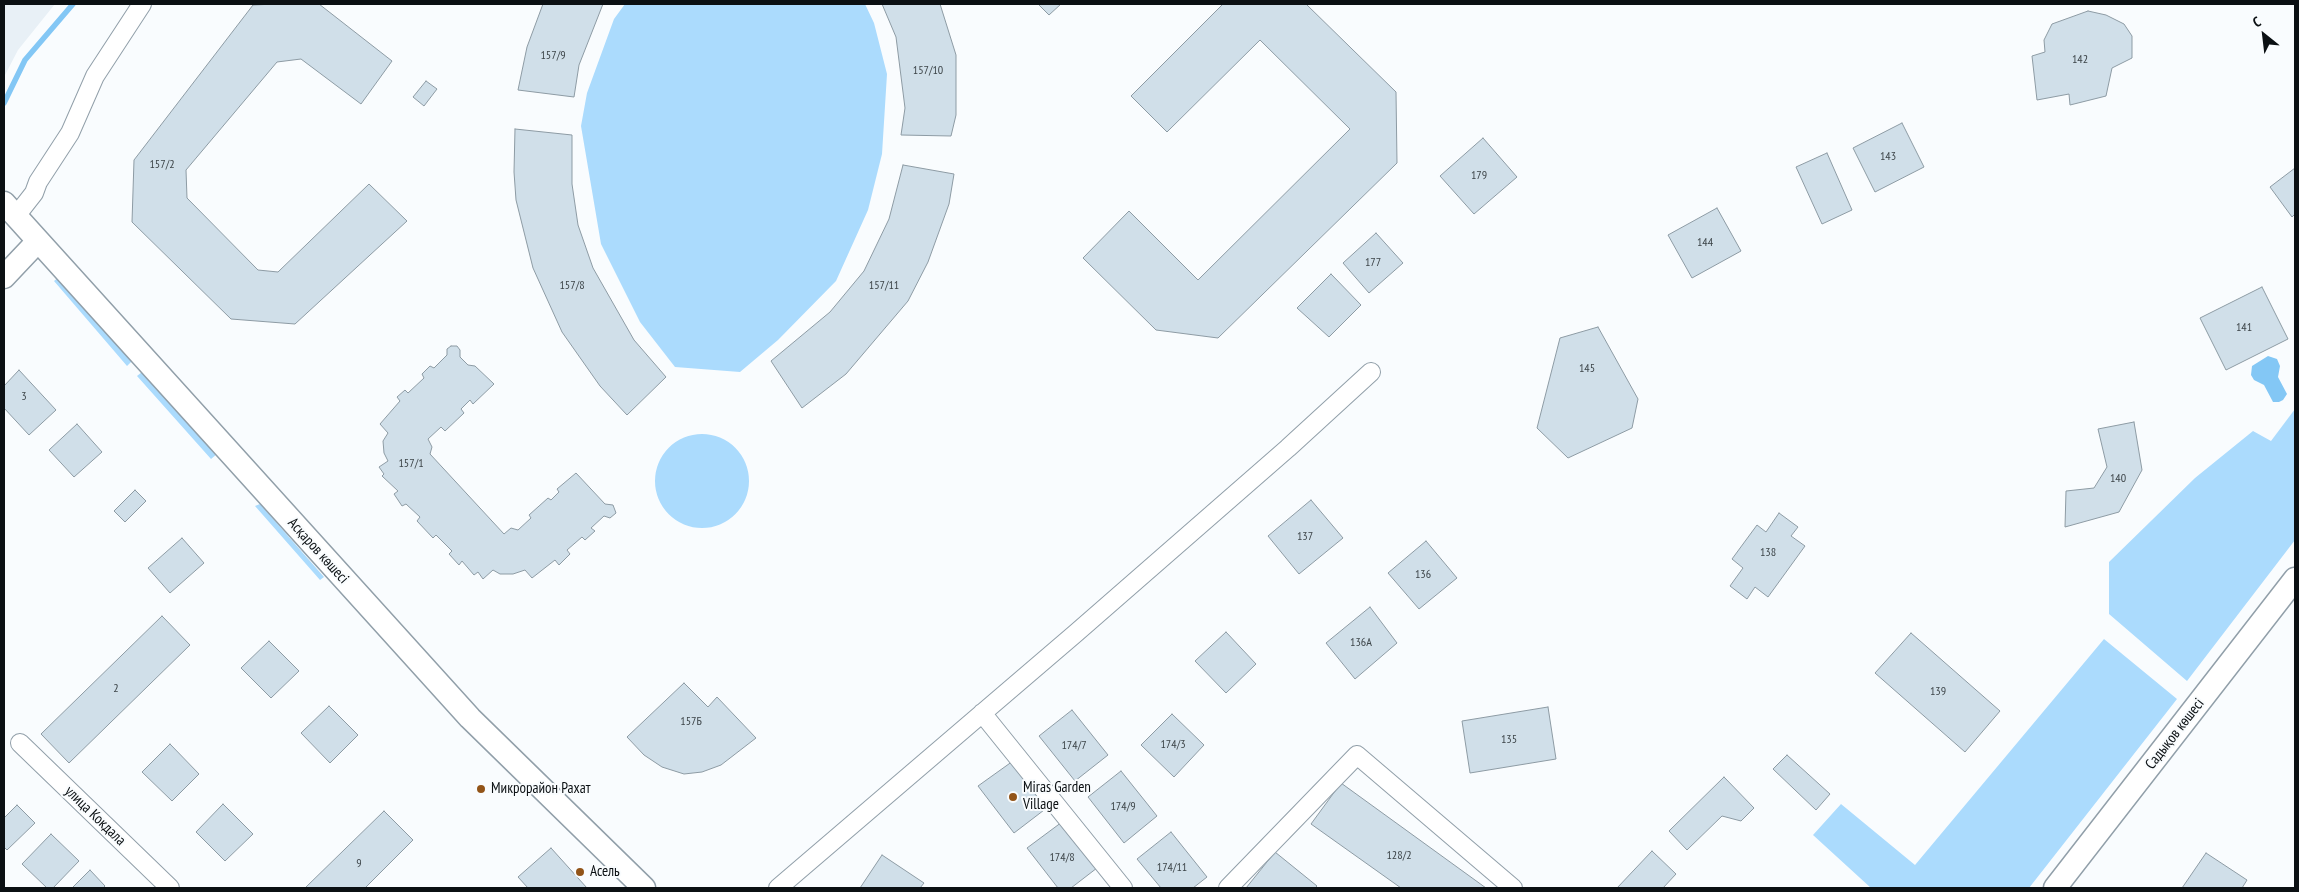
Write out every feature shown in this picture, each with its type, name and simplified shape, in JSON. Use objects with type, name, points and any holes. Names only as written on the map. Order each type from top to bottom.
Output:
[{"type":"street","points":[[10,209],[34,193],[38,182],[70,133],[95,76],[142,4]]},
{"type":"street","name":"Асқаров көшесі","points":[[10,209],[470,718],[644,888]]},
{"type":"street","points":[[4,277],[38,241]]},
{"type":"street","points":[[778,888],[1281,455],[1371,372]]},
{"type":"street","name":"Садықов көшесі","points":[[2055,888],[2295,579]]},
{"type":"street","points":[[982,713],[1123,888]]},
{"type":"street","name":"улица Кокдала","points":[[20,743],[170,888]]},
{"type":"street","points":[[1228,888],[1357,754],[1514,888]]},
{"type":"shaded area","points":[[4,4],[55,4],[18,50],[4,77]]},
{"type":"shaded area","points":[[625,4],[865,4],[874,23],[887,74],[882,154],[868,210],[836,281],[778,340],[740,372],[675,367],[640,322],[601,244],[581,126],[587,93],[614,19]]},
{"type":"shaded area","points":[[59,277],[132,361],[127,366],[54,281]]},
{"type":"shaded area","points":[[2268,356],[2277,359],[2280,366],[2278,377],[2287,394],[2279,402],[2273,402],[2264,385],[2254,380],[2251,375],[2252,366]]},
{"type":"shaded area","points":[[142,372],[217,454],[211,459],[137,376]]},
{"type":"shaded area","points":[[2295,409],[2295,540],[2187,681],[2109,614],[2109,562],[2195,478],[2253,431],[2271,441]]},
{"type":"shaded area","points":[[702,434],[720,438],[735,448],[745,463],[749,481],[745,499],[735,514],[720,524],[702,528],[684,524],[669,514],[659,499],[655,481],[659,463],[669,448],[684,438]]},
{"type":"shaded area","points":[[260,504],[324,577],[320,580],[255,506]]},
{"type":"shaded area","points":[[2104,639],[2177,699],[2029,888],[1871,888],[1813,835],[1841,804],[1915,865]]},
{"type":"building","points":[[319,4],[392,61],[361,104],[301,59],[277,62],[186,170],[187,198],[258,270],[278,272],[369,184],[407,221],[295,324],[231,319],[132,222],[134,160],[253,5]]},
{"type":"building","points":[[543,4],[603,4],[579,65],[574,97],[518,90],[527,47]]},
{"type":"building","points":[[882,4],[940,4],[956,55],[956,115],[951,136],[901,135],[905,108],[896,37]]},
{"type":"building","points":[[1038,4],[1061,4],[1049,15]]},
{"type":"building","points":[[1223,4],[1306,4],[1396,92],[1397,163],[1218,338],[1156,330],[1083,258],[1129,211],[1198,280],[1350,129],[1260,40],[1167,132],[1131,96]]},
{"type":"building","points":[[2088,11],[2106,15],[2124,24],[2132,36],[2132,58],[2112,68],[2106,96],[2070,105],[2069,94],[2037,100],[2032,56],[2045,52],[2044,40],[2052,24]]},
{"type":"building","points":[[426,81],[437,89],[424,106],[413,97]]},
{"type":"building","points":[[1902,123],[1924,167],[1875,192],[1853,148]]},
{"type":"building","points":[[515,129],[572,135],[572,184],[578,225],[593,268],[634,340],[666,377],[627,415],[600,386],[562,332],[533,268],[516,200],[514,172]]},
{"type":"building","points":[[1483,138],[1517,177],[1474,214],[1440,176]]},
{"type":"building","points":[[1827,153],[1852,210],[1822,224],[1796,167]]},
{"type":"building","points":[[903,165],[954,174],[949,204],[928,262],[908,301],[846,374],[802,408],[771,361],[830,312],[864,271],[889,219]]},
{"type":"building","points":[[2295,168],[2295,214],[2292,217],[2270,187]]},
{"type":"building","points":[[1717,208],[1741,251],[1692,278],[1668,235]]},
{"type":"building","points":[[1376,233],[1403,263],[1369,293],[1343,263]]},
{"type":"building","points":[[1331,274],[1361,305],[1329,337],[1297,308]]},
{"type":"building","points":[[2262,287],[2288,339],[2226,370],[2200,318]]},
{"type":"building","points":[[1598,327],[1638,399],[1632,428],[1568,458],[1537,428],[1560,338]]},
{"type":"building","points":[[451,346],[457,346],[460,350],[460,357],[468,365],[475,366],[494,384],[473,404],[470,400],[461,409],[464,413],[445,431],[441,427],[428,439],[432,447],[430,454],[504,534],[511,528],[518,530],[531,518],[529,515],[548,498],[551,500],[559,492],[557,489],[576,473],[605,504],[613,505],[616,513],[610,518],[604,516],[591,528],[595,531],[585,540],[582,537],[567,550],[570,554],[559,565],[555,560],[532,578],[525,570],[513,574],[500,574],[493,570],[483,579],[478,572],[474,575],[462,561],[459,565],[449,554],[452,551],[436,535],[433,538],[417,521],[420,517],[406,504],[402,506],[394,494],[398,491],[382,476],[384,474],[379,467],[388,461],[384,453],[383,441],[388,433],[380,424],[400,401],[397,397],[405,390],[408,393],[424,378],[422,374],[430,366],[434,368],[447,355],[447,349]]},
{"type":"building","points":[[19,370],[56,410],[29,435],[4,408],[4,386]]},
{"type":"building","points":[[2134,422],[2142,470],[2119,512],[2065,527],[2066,491],[2094,488],[2107,467],[2098,429]]},
{"type":"building","points":[[77,424],[102,452],[74,477],[49,450]]},
{"type":"building","points":[[135,490],[146,501],[125,522],[114,511]]},
{"type":"building","points":[[1311,500],[1343,538],[1299,574],[1268,536]]},
{"type":"building","points":[[1779,513],[1798,527],[1791,536],[1805,546],[1768,597],[1755,587],[1747,599],[1730,586],[1743,568],[1732,559],[1757,525],[1766,532]]},
{"type":"building","points":[[182,538],[204,563],[170,593],[148,568]]},
{"type":"building","points":[[1426,541],[1457,578],[1419,609],[1388,573]]},
{"type":"building","points":[[1370,607],[1397,643],[1355,679],[1326,643]]},
{"type":"building","points":[[162,616],[190,645],[69,763],[41,734]]},
{"type":"building","points":[[1226,632],[1256,664],[1226,693],[1195,661]]},
{"type":"building","points":[[1911,633],[2000,711],[1965,752],[1875,673]]},
{"type":"building","points":[[269,641],[299,671],[271,698],[241,668]]},
{"type":"building","points":[[684,683],[708,707],[717,697],[756,738],[721,765],[702,772],[684,774],[662,767],[644,755],[627,737]]},
{"type":"building","points":[[329,706],[358,735],[330,763],[301,733]]},
{"type":"building","points":[[1548,707],[1556,759],[1470,773],[1462,721]]},
{"type":"building","name":"Miras Garden Village","points":[[1072,710],[1108,755],[1075,781],[1039,736]]},
{"type":"building","points":[[1172,714],[1204,745],[1174,777],[1141,745]]},
{"type":"building","points":[[170,744],[199,774],[172,801],[142,772]]},
{"type":"building","points":[[1787,755],[1830,794],[1816,810],[1773,769]]},
{"type":"building","name":"Miras Garden Village","points":[[1013,761],[1048,807],[1014,833],[978,786]]},
{"type":"building","name":"Miras Garden Village","points":[[1121,771],[1157,816],[1124,843],[1088,797]]},
{"type":"building","points":[[1724,777],[1754,808],[1741,821],[1722,816],[1687,850],[1669,831]]},
{"type":"building","points":[[1341,783],[1486,888],[1401,888],[1311,824]]},
{"type":"building","points":[[223,804],[253,834],[225,861],[196,832]]},
{"type":"building","points":[[17,805],[35,823],[7,850],[4,847],[4,818]]},
{"type":"building","points":[[384,811],[413,840],[365,888],[305,888]]},
{"type":"building","name":"Miras Garden Village","points":[[1062,822],[1097,868],[1071,888],[1058,888],[1027,848]]},
{"type":"building","points":[[1171,832],[1207,877],[1193,888],[1161,888],[1137,859]]},
{"type":"building","points":[[51,834],[79,861],[53,888],[47,888],[22,864]]},
{"type":"building","points":[[551,848],[587,888],[528,888],[518,877]]},
{"type":"building","points":[[1652,851],[1676,874],[1663,888],[1617,888]]},
{"type":"building","points":[[1275,852],[1317,886],[1315,888],[1246,888]]},
{"type":"building","points":[[2206,853],[2247,880],[2242,888],[2182,888]]},
{"type":"building","points":[[882,855],[924,883],[920,888],[860,888]]},
{"type":"building","points":[[90,870],[105,886],[103,888],[72,888]]},
{"type":"waterway","points":[[4,103],[25,60],[73,4]]},
{"type":"place","name":"Микрорайон Рахат","points":[[481,789]]},
{"type":"place","name":"Miras Garden Village","points":[[1013,797]]},
{"type":"place","name":"Асель","points":[[580,872]]}]
